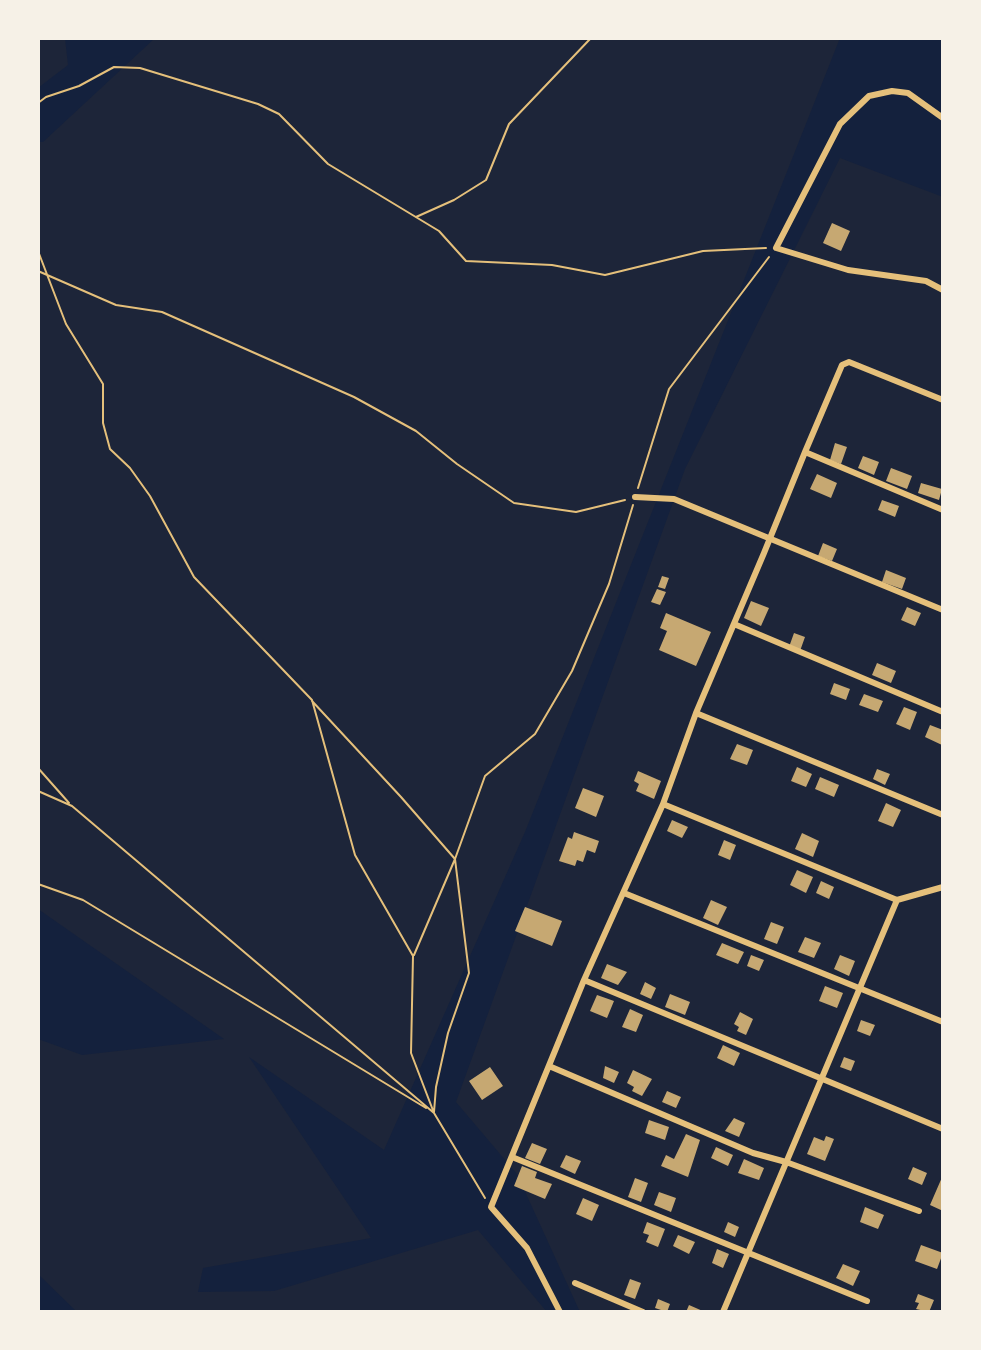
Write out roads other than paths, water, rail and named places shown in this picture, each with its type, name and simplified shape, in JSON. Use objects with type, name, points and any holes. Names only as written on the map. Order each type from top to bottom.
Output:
[{"type":"street","points":[[943,118],[908,93],[892,91],[869,96],[840,124],[776,248],[848,270],[926,281],[943,290]]},
{"type":"street","points":[[560,1312],[527,1248],[491,1207],[584,980],[663,804],[696,713],[805,452],[842,365],[849,362],[943,400]]},
{"type":"street","points":[[805,452],[943,510]]},
{"type":"street","points":[[635,497],[674,499],[943,610]]},
{"type":"street","points":[[734,624],[943,712]]},
{"type":"street","points":[[696,713],[943,815]]},
{"type":"street","points":[[663,804],[897,900],[943,887]]},
{"type":"street","points":[[624,893],[943,1022]]},
{"type":"street","points":[[723,1312],[897,900]]},
{"type":"street","points":[[584,980],[943,1129]]},
{"type":"street","points":[[549,1066],[753,1153],[919,1211]]},
{"type":"street","points":[[512,1157],[867,1301]]},
{"type":"street","points":[[575,1283],[643,1312]]}]
